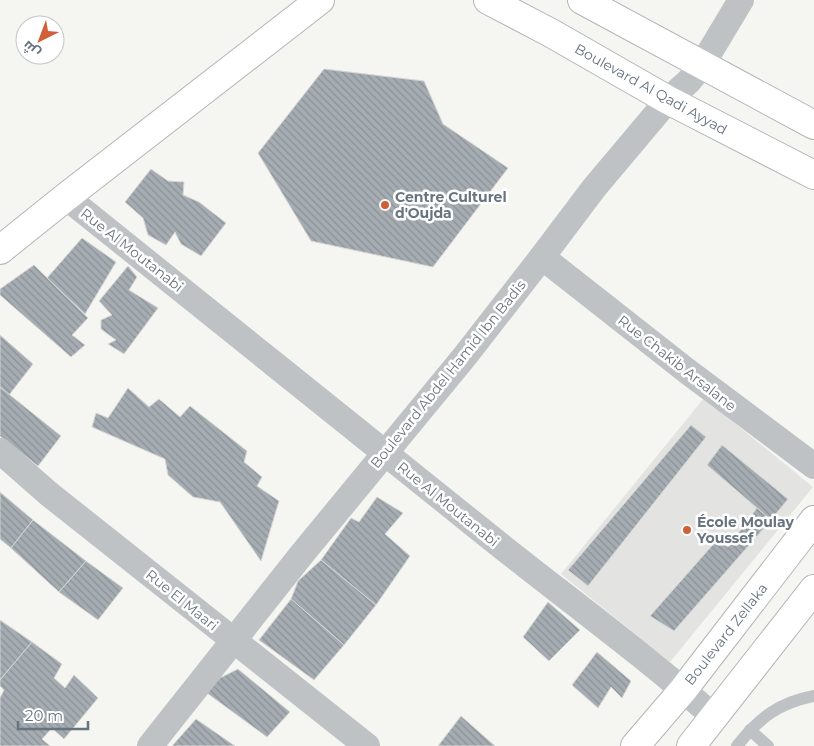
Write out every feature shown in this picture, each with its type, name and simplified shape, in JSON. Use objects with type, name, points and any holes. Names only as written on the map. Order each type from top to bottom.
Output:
[{"type":"main road","name":"Boulevard Al Qadi Ayyad","points":[[488,0],[551,33],[668,100],[814,175]]},
{"type":"main road","points":[[582,0],[814,125]]},
{"type":"main road","points":[[0,250],[314,3]]},
{"type":"main road","name":"Boulevard Zellaka","points":[[635,746],[683,690],[814,520]]},
{"type":"main road","points":[[691,746],[814,588]]},
{"type":"street","name":"Boulevard Abdel Hamid Ibn Badis","points":[[150,746],[302,554],[465,356],[594,188],[668,100],[689,81],[702,64],[741,0]]},
{"type":"street","name":"Rue Al Moutanabi","points":[[66,197],[539,577],[683,690],[714,717]]},
{"type":"street","name":"Rue Chakib Arsalane","points":[[542,258],[687,371],[814,466]]},
{"type":"street","name":"Rue El Maari","points":[[0,451],[49,494],[367,746]]},
{"type":"lane","points":[[738,746],[750,730],[771,712],[798,699],[814,696]]},
{"type":"lane","points":[[750,730],[768,746]]},
{"type":"shaded area","name":"École Moulay Youssef","points":[[704,398],[813,487],[670,662],[561,574]]},
{"type":"building","name":"Centre Culturel d'Oujda","points":[[324,69],[424,81],[443,124],[508,168],[433,267],[311,241],[258,153]]},
{"type":"building","points":[[151,169],[168,181],[184,182],[183,195],[199,202],[226,223],[201,256],[181,244],[175,232],[166,245],[148,235],[143,218],[125,202]]},
{"type":"building","points":[[82,238],[116,262],[85,314],[47,278]]},
{"type":"building","points":[[34,265],[88,318],[72,335],[85,345],[71,357],[0,295],[0,289]]},
{"type":"building","points":[[128,266],[137,277],[129,290],[158,308],[124,354],[108,344],[116,340],[101,329],[101,320],[112,315],[99,301]]},
{"type":"building","points":[[0,335],[33,364],[9,395],[0,387]]},
{"type":"building","points":[[0,387],[61,436],[38,466],[0,436]]},
{"type":"building","points":[[128,388],[149,407],[159,399],[180,417],[190,406],[247,451],[244,462],[262,477],[257,486],[279,501],[261,561],[220,502],[193,497],[168,475],[165,459],[92,427],[96,413],[108,418]]},
{"type":"building","points":[[691,425],[706,437],[588,586],[568,570]]},
{"type":"building","points":[[722,445],[788,499],[771,520],[707,465]]},
{"type":"building","points":[[0,492],[33,520],[11,548],[0,539]]},
{"type":"building","points":[[377,497],[403,513],[385,534],[410,556],[376,605],[321,560],[351,518],[359,522]]},
{"type":"building","points":[[757,508],[771,520],[674,631],[650,616],[717,540],[728,547]]},
{"type":"building","points":[[33,520],[86,561],[59,592],[11,548]]},
{"type":"building","points":[[321,560],[376,605],[344,645],[291,599],[298,581]]},
{"type":"building","points":[[86,561],[123,588],[98,620],[59,592]]},
{"type":"building","points":[[291,599],[344,645],[314,680],[259,640]]},
{"type":"building","points":[[548,602],[580,630],[549,661],[523,637]]},
{"type":"building","points":[[0,620],[32,642],[0,680]]},
{"type":"building","points":[[32,642],[62,664],[54,678],[65,688],[74,675],[98,698],[64,739],[52,728],[42,739],[50,746],[0,746],[0,698],[4,690],[0,686],[0,680]]},
{"type":"building","points":[[597,652],[631,681],[622,698],[611,687],[598,708],[572,685]]},
{"type":"building","points":[[238,669],[290,712],[267,737],[207,693],[216,680]]},
{"type":"building","points":[[461,716],[495,746],[438,746]]},
{"type":"building","points":[[196,719],[235,746],[172,746]]},
{"type":"place","name":"Centre Culturel d'Oujda","points":[[385,205]]},
{"type":"place","name":"École Moulay Youssef","points":[[687,530]]}]
